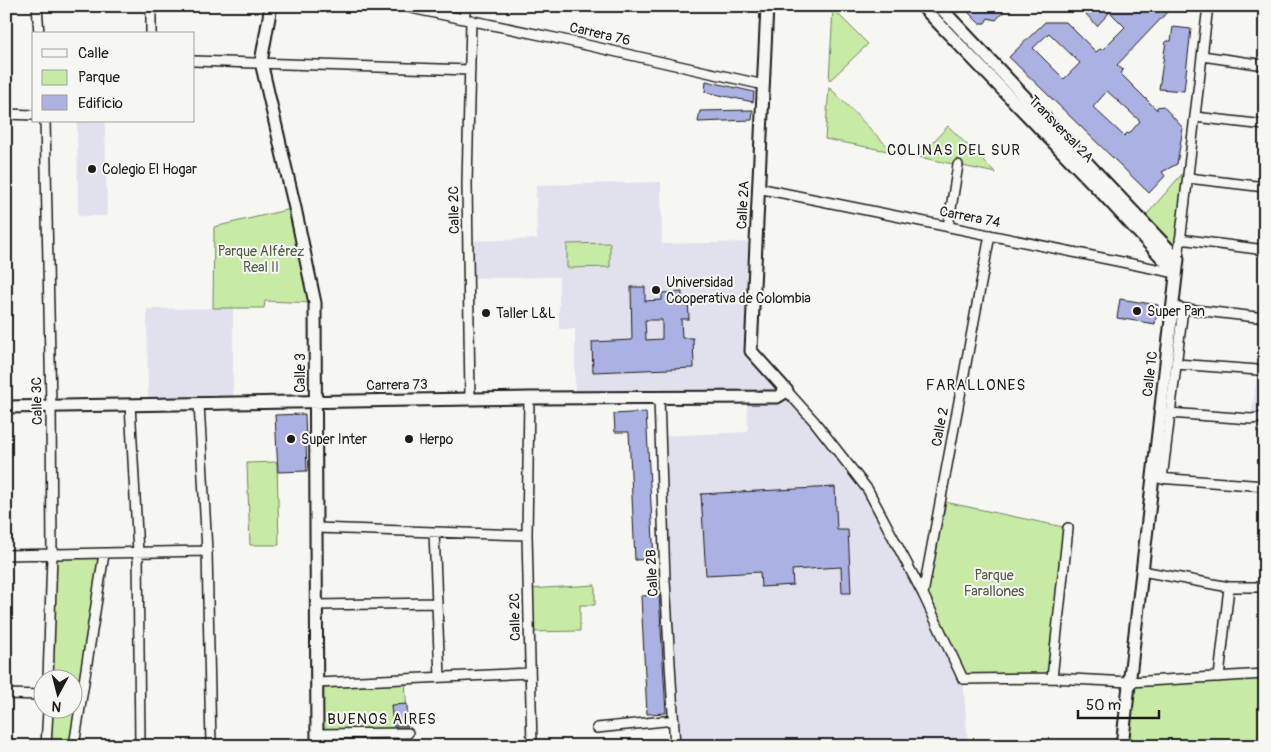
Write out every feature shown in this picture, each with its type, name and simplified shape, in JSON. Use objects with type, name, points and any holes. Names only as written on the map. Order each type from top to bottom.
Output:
[{"type":"street","points":[[37,6],[39,32]]},
{"type":"street","points":[[151,6],[151,32]]},
{"type":"street","name":"Calle 3","points":[[271,6],[261,62],[315,303],[317,740]]},
{"type":"street","name":"Carrera 76","points":[[401,6],[468,19],[764,85]]},
{"type":"street","name":"Calle 2C","points":[[466,6],[470,70],[467,183],[470,399]]},
{"type":"street","name":"Calle 2A","points":[[767,6],[751,351],[787,391]]},
{"type":"street","name":"Transversal 2A","points":[[922,6],[1096,186],[1176,273]]},
{"type":"street","name":"Transversal 2A","points":[[939,6],[1178,259]]},
{"type":"street","name":"Calle 1C","points":[[1122,746],[1142,571],[1158,478],[1177,308],[1176,273],[1208,6]]},
{"type":"street","points":[[1202,56],[1265,65]]},
{"type":"street","points":[[195,61],[470,70]]},
{"type":"street","points":[[6,114],[32,115]]},
{"type":"street","points":[[1195,117],[1265,125]]},
{"type":"street","name":"Calle 3C","points":[[45,122],[52,405],[52,555],[48,670]]},
{"type":"street","points":[[948,227],[958,165]]},
{"type":"street","points":[[1188,178],[1265,187]]},
{"type":"street","name":"Carrera 74","points":[[758,188],[1176,273]]},
{"type":"street","name":"Calle 2","points":[[923,594],[990,235]]},
{"type":"street","points":[[1180,239],[1265,250]]},
{"type":"street","points":[[1265,318],[1177,308],[1176,364],[1158,478],[1265,486]]},
{"type":"street","points":[[1176,364],[1258,370]]},
{"type":"street","points":[[787,391],[814,421],[868,490],[923,594],[963,679],[1052,678],[1130,682],[1265,674]]},
{"type":"street","name":"Carrera 73","points":[[6,407],[529,398],[777,398],[787,391]]},
{"type":"street","name":"Calle 2C","points":[[529,398],[527,535],[532,746]]},
{"type":"street","name":"Calle 2B","points":[[659,398],[666,589],[675,746]]},
{"type":"street","points":[[199,403],[207,551],[211,746]]},
{"type":"street","points":[[130,404],[138,553],[140,746]]},
{"type":"street","points":[[1169,413],[1251,419],[1265,417]]},
{"type":"street","points":[[316,528],[527,535]]},
{"type":"street","points":[[1052,678],[1068,528]]},
{"type":"street","points":[[434,532],[440,677]]},
{"type":"street","points":[[6,555],[207,551]]},
{"type":"street","points":[[74,746],[104,554]]},
{"type":"street","points":[[1142,571],[1229,587],[1265,587]]},
{"type":"street","points":[[1219,677],[1229,587]]},
{"type":"street","points":[[316,605],[437,603]]},
{"type":"street","points":[[316,683],[530,673]]},
{"type":"street","points":[[6,694],[32,695]]},
{"type":"street","points":[[46,746],[47,720]]},
{"type":"street","points":[[597,728],[674,720]]},
{"type":"street","points":[[317,740],[408,733]]},
{"type":"shaded area","name":"Colegio El Hogar","points":[[77,122],[105,122],[107,216],[78,216]]},
{"type":"shaded area","points":[[661,182],[662,244],[756,242],[751,351],[868,490],[963,679],[968,746],[675,746],[660,436],[748,432],[747,398],[575,397],[575,329],[559,329],[559,277],[468,278],[468,241],[537,239],[536,185]]},
{"type":"shaded area","points":[[233,308],[233,402],[148,404],[147,309]]},
{"type":"shaded area","points":[[1265,325],[1265,417],[1251,419],[1258,370]]},
{"type":"green space","points":[[833,9],[868,44],[829,81]]},
{"type":"green space","points":[[829,87],[893,152],[825,139]]},
{"type":"green space","points":[[948,126],[996,173],[919,157]]},
{"type":"green space","points":[[1189,166],[1178,259],[1142,220]]},
{"type":"green space","name":"Parque Alférez Real II","points":[[295,208],[315,303],[265,301],[264,308],[213,308],[214,227]]},
{"type":"green space","points":[[610,243],[610,267],[567,268],[567,244]]},
{"type":"green space","points":[[277,462],[279,545],[250,545],[247,463]]},
{"type":"green space","name":"Parque Farallones","points":[[940,501],[1068,528],[1052,678],[963,679],[923,594]]},
{"type":"green space","points":[[104,554],[82,695],[82,670],[48,670],[52,555]]},
{"type":"green space","points":[[595,585],[595,605],[580,605],[580,631],[529,632],[528,589]]},
{"type":"green space","points":[[1265,674],[1265,746],[1122,746],[1130,682]]},
{"type":"green space","points":[[405,678],[408,733],[317,734],[317,683]]},
{"type":"green space","points":[[47,720],[78,720],[74,746],[46,746]]},
{"type":"building","points":[[962,6],[999,6],[1004,11],[996,20],[988,18],[985,23],[979,23]]},
{"type":"building","points":[[1092,6],[1173,6],[1117,65],[1123,70],[1120,73],[1157,110],[1157,107],[1163,106],[1183,128],[1177,164],[1162,172],[1165,176],[1149,193],[1009,57],[1045,22],[1066,22],[1096,52],[1100,49],[1102,50],[1125,27],[1110,12],[1097,26],[1085,13]],"holes":[[[1049,33],[1080,63],[1064,79],[1033,48]],[[1107,91],[1140,121],[1129,134],[1127,133],[1124,136],[1093,107]]]},
{"type":"building","points":[[1173,27],[1191,29],[1184,91],[1159,89],[1166,41],[1171,41]]},
{"type":"building","points":[[706,81],[754,92],[753,102],[705,92]]},
{"type":"building","points":[[753,110],[752,120],[698,122],[700,111]]},
{"type":"building","points":[[631,287],[645,287],[645,301],[662,300],[662,293],[682,292],[682,300],[688,299],[689,319],[681,319],[682,338],[693,338],[694,368],[593,372],[592,342],[632,340]],"holes":[[[645,320],[662,320],[662,339],[646,340]]]},
{"type":"building","name":"Super Pan","points":[[1120,299],[1158,305],[1155,324],[1117,318]]},
{"type":"building","points":[[646,412],[654,559],[635,560],[629,432],[615,432],[614,414]]},
{"type":"building","name":"Super Inter","points":[[305,414],[307,471],[278,472],[275,415]]},
{"type":"building","points":[[835,487],[837,530],[848,530],[851,593],[842,593],[841,567],[792,570],[793,585],[761,587],[760,572],[706,575],[701,494]]},
{"type":"building","points":[[659,595],[666,713],[647,714],[641,596]]},
{"type":"building","points":[[407,704],[408,726],[393,726],[391,705]]},
{"type":"place","name":"Colegio El Hogar","points":[[92,169]]},
{"type":"place","name":"Universidad Cooperativa de Colombia","points":[[656,290]]},
{"type":"place","name":"Super Pan","points":[[1137,311]]},
{"type":"place","name":"Taller L&L","points":[[486,313]]},
{"type":"place","name":"Super Inter","points":[[291,439]]},
{"type":"place","name":"Herpo","points":[[409,439]]},
{"type":"district","name":"COLINAS DEL SUR","points":[[954,150]]},
{"type":"district","name":"FARALLONES","points":[[976,385]]},
{"type":"district","name":"BUENOS AIRES","points":[[382,719]]}]
